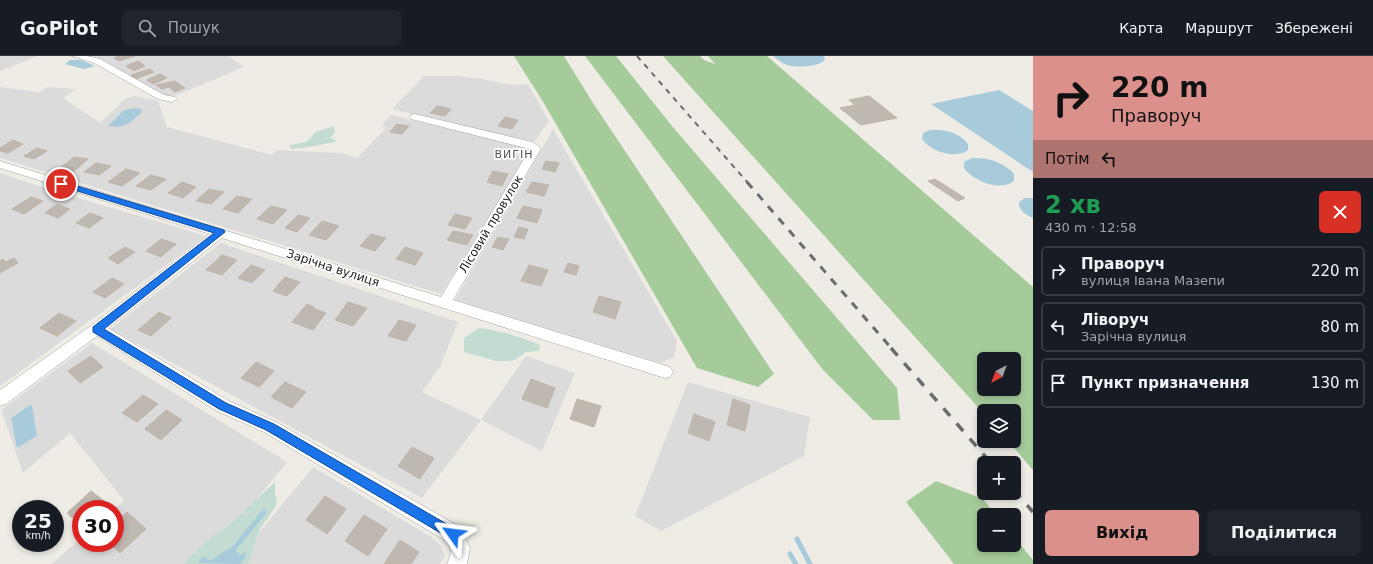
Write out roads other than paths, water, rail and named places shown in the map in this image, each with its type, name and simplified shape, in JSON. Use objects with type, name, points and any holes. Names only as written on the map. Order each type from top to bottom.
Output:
[{"type":"street","points":[[76,56],[97,61],[161,97],[172,99]]},
{"type":"street","name":"Лісовий провулок","points":[[415,117],[528,144],[535,147],[535,150],[444,304]]},
{"type":"street","name":"Зарічна вулиця","points":[[0,164],[665,372]]},
{"type":"street","points":[[0,399],[97,329],[221,232]]},
{"type":"street","points":[[97,329],[223,406],[270,427],[453,534],[460,541],[461,549],[457,564]]},
{"type":"water","points":[[773,56],[824,56],[825,60],[813,65],[791,66]]},
{"type":"water","points":[[70,60],[81,60],[95,66],[84,69],[65,64]]},
{"type":"water","points":[[999,90],[1033,111],[1033,172],[931,104]]},
{"type":"water","points":[[136,108],[141,109],[142,112],[127,124],[119,127],[108,126],[124,110]]},
{"type":"water","points":[[930,130],[941,130],[956,134],[968,144],[968,150],[963,153],[950,154],[943,153],[931,147],[922,139],[923,133]]},
{"type":"water","points":[[972,158],[989,159],[1000,163],[1014,174],[1014,181],[1008,184],[994,185],[980,181],[968,173],[964,168],[964,162]]},
{"type":"water","points":[[1025,198],[1033,198],[1033,218],[1025,214],[1019,205],[1019,202]]},
{"type":"water","points":[[30,405],[32,406],[37,436],[17,448],[11,418]]},
{"type":"water","points":[[234,549],[240,555],[245,552],[246,556],[240,564],[199,563],[200,559],[205,556],[207,559],[212,560],[226,550]]},
{"type":"waterway","points":[[231,552],[264,512]]},
{"type":"waterway","points":[[797,539],[810,564]]},
{"type":"waterway","points":[[790,554],[796,564]]},
{"type":"railway","points":[[637,56],[748,183]]},
{"type":"railway","points":[[747,182],[892,349]]},
{"type":"railway","points":[[891,348],[985,456]]},
{"type":"railway","points":[[1021,498],[1033,512]]},
{"type":"district","name":"ВИГІН","points":[[514,154]]}]
